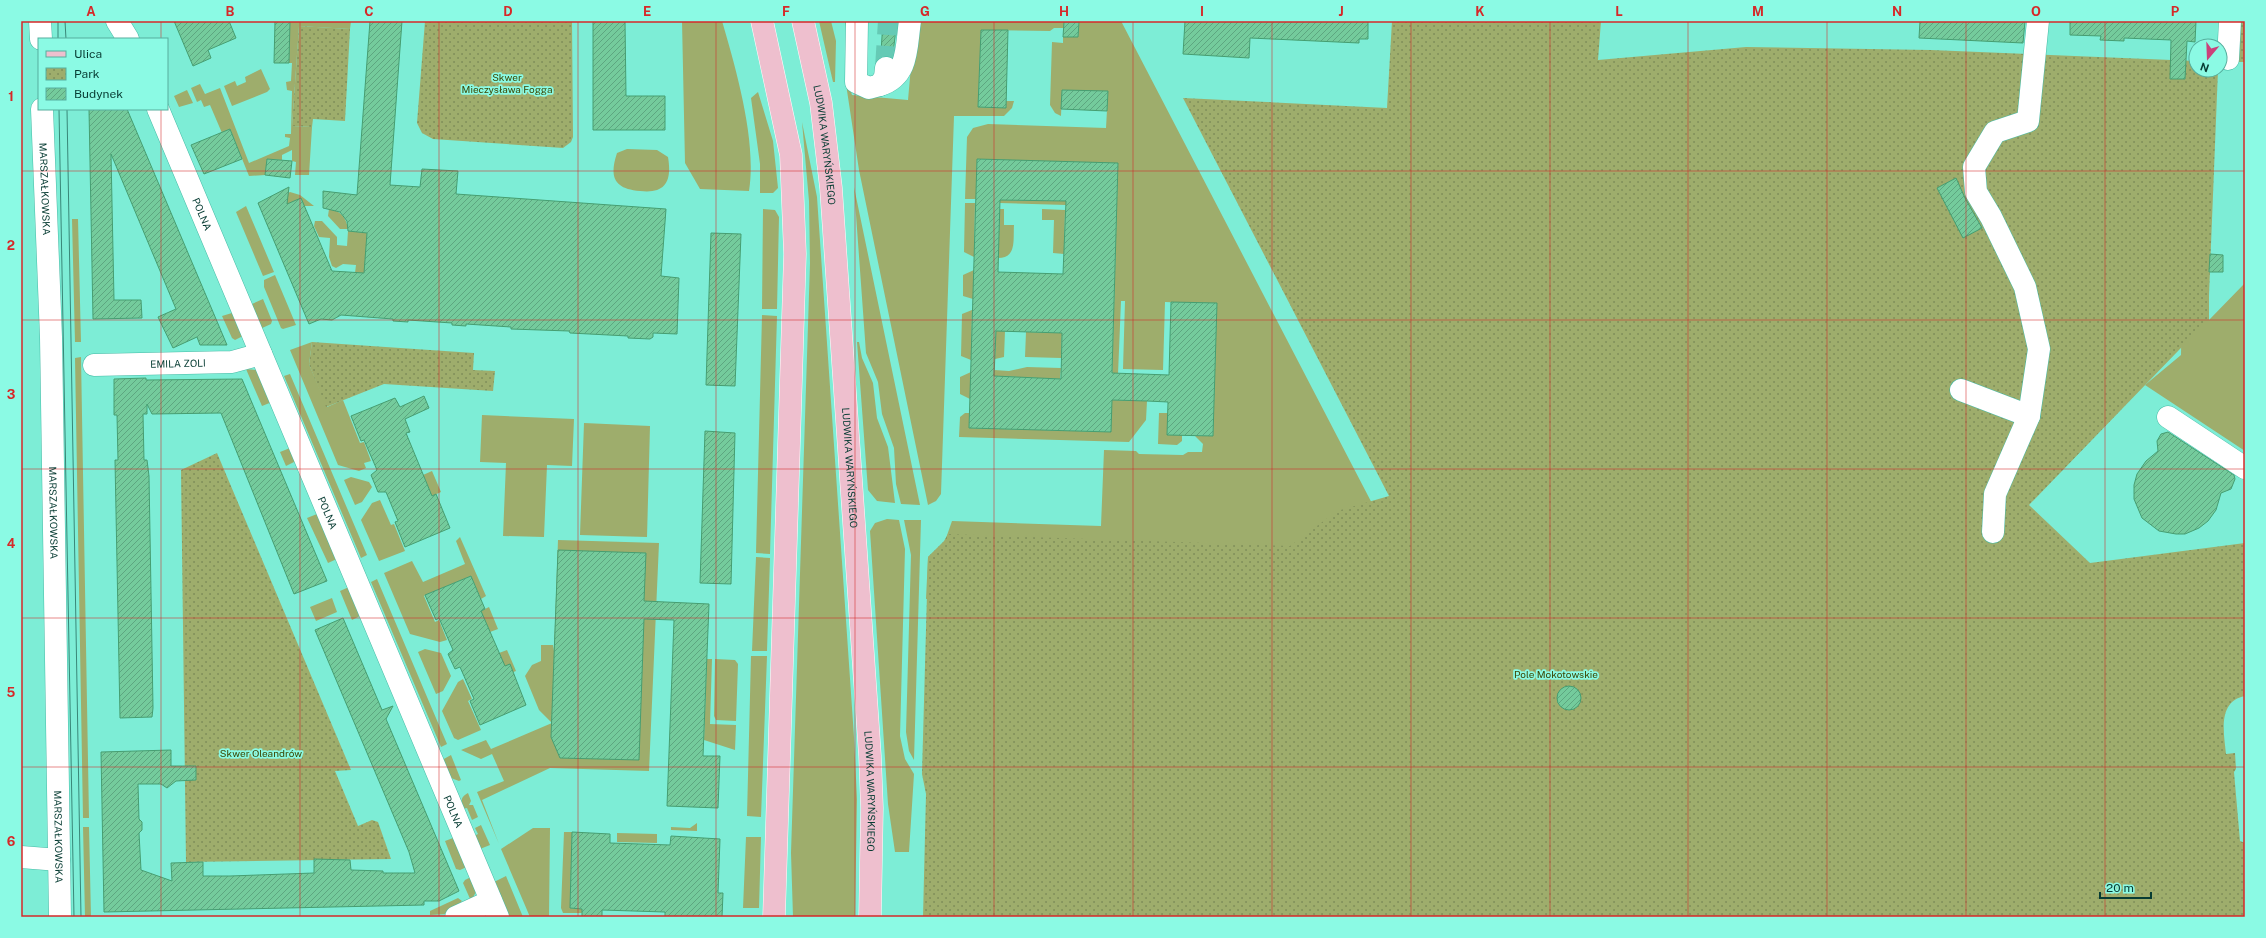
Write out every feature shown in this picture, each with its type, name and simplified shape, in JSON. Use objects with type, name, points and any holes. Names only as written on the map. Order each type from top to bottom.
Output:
[{"type":"main road","points":[[762,21],[791,155],[795,254],[774,917]]},
{"type":"main road","name":"LUDWIKA WARYŃSKIEGO","points":[[803,21],[821,103],[832,196],[870,756],[872,808],[870,917]]},
{"type":"street","points":[[40,21],[41,38]]},
{"type":"street","points":[[117,21],[127,38]]},
{"type":"street","points":[[130,21],[133,38]]},
{"type":"street","points":[[857,21],[856,82],[869,88],[883,77],[890,82],[904,66],[910,21]]},
{"type":"street","points":[[1993,532],[1994,494],[2029,416],[2039,349],[2025,287],[1976,192],[1974,167],[1995,132],[2028,121],[2038,21]]},
{"type":"street","points":[[2228,59],[2230,21]]},
{"type":"street","name":"MARSZAŁKOWSKA","points":[[42,110],[51,337],[60,917]]},
{"type":"street","name":"POLNA","points":[[158,110],[494,909]]},
{"type":"street","name":"EMILA ZOLI","points":[[94,365],[232,362],[261,354]]},
{"type":"street","points":[[1961,390],[2029,416]]},
{"type":"street","points":[[2168,417],[2245,468]]},
{"type":"street","points":[[21,857],[59,860]]},
{"type":"street","points":[[456,917],[494,909]]},
{"type":"green space","points":[[290,21],[351,21],[350,29],[299,26],[292,126],[312,127],[309,175],[295,175],[296,162],[292,161],[292,150],[282,155],[282,160],[267,159],[265,175],[249,176],[230,129],[222,133],[210,105],[204,107],[201,100],[197,102],[191,88],[200,84],[205,94],[220,88],[249,163],[289,146],[290,138],[285,137],[285,134],[291,134],[292,91],[287,90],[286,82],[291,81],[292,63],[289,63]]},
{"type":"green space","name":"Skwer Mieczysława Fogga","points":[[425,21],[572,21],[573,137],[571,142],[563,148],[433,139],[422,133],[417,123]]},
{"type":"green space","points":[[682,21],[722,21],[739,83],[748,128],[751,171],[749,191],[700,189],[685,163]]},
{"type":"green space","points":[[819,21],[831,21],[836,41],[835,82],[833,82]]},
{"type":"green space","points":[[845,21],[850,21],[847,80],[852,95],[908,100],[915,21],[1121,21],[1402,561],[926,599],[928,557],[945,541],[952,521],[1101,526],[1104,450],[1136,451],[1139,454],[1183,455],[1188,452],[1202,452],[1203,444],[1195,436],[1213,436],[1217,304],[1165,302],[1163,370],[1123,369],[1125,301],[1121,301],[1118,374],[1112,382],[1118,164],[977,159],[976,199],[965,199],[967,137],[973,128],[988,124],[1106,128],[1108,92],[1062,90],[1061,116],[1055,113],[1050,105],[1052,42],[1063,43],[1063,37],[1078,37],[1079,22],[1064,22],[1064,28],[1054,28],[1050,31],[981,30],[978,107],[1006,108],[1006,101],[1014,101],[1012,108],[1004,116],[954,116],[941,494],[936,501],[928,505],[859,170],[846,84],[847,35]]},
{"type":"green space","name":"Pole Mokotowskie","points":[[1392,21],[1601,21],[1598,60],[1746,47],[1931,50],[2188,61],[2188,78],[2218,78],[2208,320],[2029,505],[2090,563],[2245,543],[2245,696],[2236,699],[2230,704],[2226,711],[2224,719],[2224,737],[2226,754],[2235,753],[2236,769],[2234,772],[2240,841],[2245,843],[2245,917],[923,917],[926,794],[922,774],[928,557],[944,541],[948,534],[1290,546],[1337,511],[1389,496],[1183,98],[1387,108]]},
{"type":"green space","points":[[2235,21],[2245,21],[2245,62],[2234,62]]},
{"type":"green space","points":[[299,26],[350,29],[345,121],[313,119],[312,127],[292,126]]},
{"type":"green space","points":[[261,69],[270,89],[267,92],[232,106],[224,86],[235,81],[237,86],[246,82],[245,77]]},
{"type":"green space","points":[[187,90],[193,103],[179,107],[174,96]]},
{"type":"green space","points":[[758,92],[773,141],[778,188],[773,193],[760,193],[760,164],[751,98]]},
{"type":"green space","points":[[802,122],[817,197],[854,737],[857,799],[855,917],[793,917],[791,853],[810,263],[809,201]]},
{"type":"green space","points":[[627,149],[657,150],[668,157],[668,179],[661,188],[649,191],[640,191],[624,188],[619,184],[614,175],[615,161],[617,153]]},
{"type":"green space","points":[[854,187],[920,505],[901,504],[896,484],[894,448],[882,414],[878,382],[866,353]]},
{"type":"green space","points":[[290,192],[300,195],[314,206],[304,206],[301,198],[286,206],[281,196]]},
{"type":"green space","points":[[1000,200],[1066,201],[1066,205],[1000,203]]},
{"type":"green space","points":[[965,203],[975,203],[974,257],[964,252]]},
{"type":"green space","points":[[246,206],[274,272],[263,276],[236,212]]},
{"type":"green space","points":[[329,209],[337,211],[342,215],[346,221],[348,229],[340,229],[328,216]]},
{"type":"green space","points":[[763,209],[775,210],[779,217],[777,309],[762,309]]},
{"type":"green space","points":[[1000,209],[1004,209],[1004,225],[1014,225],[1014,236],[1011,252],[1004,257],[998,258]]},
{"type":"green space","points":[[1042,209],[1065,210],[1064,254],[1053,253],[1054,220],[1042,220]]},
{"type":"green space","points":[[72,219],[78,219],[81,342],[75,342]]},
{"type":"green space","points":[[315,221],[322,221],[337,237],[337,245],[347,246],[348,231],[367,233],[365,274],[355,273],[356,265],[343,264],[336,268],[332,266],[329,257],[330,238],[319,237],[314,226]]},
{"type":"green space","points":[[974,270],[973,299],[963,296],[963,275]]},
{"type":"green space","points":[[275,275],[296,325],[283,329],[281,328],[264,287],[264,280]]},
{"type":"green space","points":[[2245,283],[2245,451],[2145,385],[2181,355],[2182,287],[2209,286],[2209,320]]},
{"type":"green space","points":[[263,299],[272,321],[271,324],[260,329],[252,304]]},
{"type":"green space","points":[[972,310],[971,360],[961,356],[962,314]]},
{"type":"green space","points":[[232,313],[245,335],[235,340],[232,338],[222,316]]},
{"type":"green space","points":[[762,315],[777,316],[770,554],[756,553]]},
{"type":"green space","points":[[996,331],[1005,331],[1004,357],[995,359]]},
{"type":"green space","points":[[1026,332],[1062,333],[1061,358],[1025,357]]},
{"type":"green space","points":[[312,342],[309,364],[327,407],[343,400],[360,443],[364,442],[371,461],[364,463],[366,468],[359,471],[338,465],[290,350]]},
{"type":"green space","points":[[312,342],[474,353],[473,370],[495,371],[493,391],[384,384],[326,407],[309,364]]},
{"type":"green space","points":[[857,342],[859,342],[862,358],[873,383],[877,418],[888,447],[895,503],[877,501],[868,490]]},
{"type":"green space","points":[[81,357],[89,818],[83,818],[75,358]]},
{"type":"green space","points":[[1027,367],[1061,368],[1060,379],[994,376],[994,370],[1009,371]]},
{"type":"green space","points":[[246,369],[257,370],[272,402],[262,406]]},
{"type":"green space","points":[[971,372],[970,399],[960,394],[960,377]]},
{"type":"green space","points":[[290,374],[367,555],[361,558],[284,376]]},
{"type":"green space","points":[[1112,400],[1147,401],[1146,420],[1129,442],[959,437],[960,417],[965,413],[969,413],[969,428],[1110,432]]},
{"type":"green space","points":[[1159,413],[1168,413],[1167,435],[1182,435],[1182,441],[1177,445],[1158,444]]},
{"type":"green space","points":[[482,415],[574,419],[572,466],[547,465],[544,537],[503,536],[506,463],[480,462]]},
{"type":"green space","points":[[584,423],[650,426],[647,537],[580,535]]},
{"type":"green space","points":[[290,448],[296,461],[286,466],[280,452]]},
{"type":"green space","name":"Skwer Oleandrów","points":[[217,453],[351,770],[335,771],[358,826],[372,820],[378,822],[391,859],[186,862],[181,470]]},
{"type":"green space","points":[[432,471],[441,492],[432,496],[423,475]]},
{"type":"green space","points":[[351,477],[369,482],[372,487],[362,502],[355,505],[344,480]]},
{"type":"green space","points":[[380,500],[391,525],[394,524],[405,551],[379,561],[361,520],[372,503]]},
{"type":"green space","points":[[317,514],[339,558],[328,563],[307,518]]},
{"type":"green space","points":[[887,519],[899,520],[905,549],[900,736],[905,759],[914,774],[909,852],[895,852],[888,804],[870,531],[875,523]]},
{"type":"green space","points":[[904,520],[921,520],[914,760],[909,751],[906,732],[911,555]]},
{"type":"green space","points":[[460,537],[486,596],[481,599],[471,576],[425,595],[424,596],[435,622],[439,620],[447,640],[440,642],[410,634],[384,573],[412,561],[423,582],[465,564],[456,541]]},
{"type":"green space","points":[[558,540],[659,543],[649,771],[550,768],[482,800],[499,844],[477,792],[504,781],[492,754],[481,759],[461,750],[486,740],[491,749],[552,723],[539,710],[525,676],[532,665],[541,661],[541,645],[553,645],[554,651]]},
{"type":"green space","points":[[756,557],[770,558],[767,651],[752,651]]},
{"type":"green space","points":[[377,579],[447,744],[441,747],[371,582]]},
{"type":"green space","points":[[349,587],[360,616],[352,620],[340,591]]},
{"type":"green space","points":[[332,598],[337,612],[316,621],[310,607]]},
{"type":"green space","points":[[489,607],[498,629],[490,632],[481,611]]},
{"type":"green space","points":[[425,649],[441,653],[451,676],[443,691],[436,694],[418,652]]},
{"type":"green space","points":[[507,650],[516,671],[508,674],[499,653]]},
{"type":"green space","points":[[751,656],[767,656],[761,817],[747,816]]},
{"type":"green space","points":[[707,659],[712,659],[710,724],[736,725],[735,750],[704,740]]},
{"type":"green space","points":[[715,659],[735,660],[738,664],[736,721],[716,720],[714,716]]},
{"type":"green space","points":[[463,679],[472,699],[468,701],[481,730],[458,740],[454,738],[442,711],[458,682]]},
{"type":"green space","points":[[451,755],[461,780],[459,781],[451,778],[442,760]]},
{"type":"green space","points":[[468,793],[471,801],[469,805],[473,805],[478,817],[472,820],[467,808],[463,809],[462,804],[462,798]]},
{"type":"green space","points":[[697,823],[697,831],[671,830],[671,827],[690,828]]},
{"type":"green space","points":[[481,825],[490,845],[480,849],[474,836],[478,834],[475,828]]},
{"type":"green space","points":[[83,827],[89,827],[91,917],[85,917]]},
{"type":"green space","points":[[533,828],[550,828],[549,917],[530,917],[501,849]]},
{"type":"green space","points":[[564,832],[572,832],[570,908],[582,909],[582,913],[563,913],[561,908]]},
{"type":"green space","points":[[617,833],[657,834],[657,843],[617,842]]},
{"type":"green space","points":[[746,837],[761,837],[759,908],[743,908]]},
{"type":"green space","points":[[453,838],[469,866],[460,870],[456,869],[445,841]]},
{"type":"green space","points":[[473,876],[477,890],[471,901],[463,883],[465,880]]},
{"type":"green space","points":[[506,876],[523,917],[509,917],[494,882]]},
{"type":"green space","points":[[458,898],[462,901],[460,903],[461,905],[446,914],[430,915],[430,911]]},
{"type":"building","points":[[174,21],[229,21],[236,38],[208,50],[211,58],[193,66]]},
{"type":"building","points":[[275,21],[290,21],[289,63],[274,63]]},
{"type":"building","points":[[370,21],[402,21],[390,185],[420,187],[422,169],[458,171],[456,194],[666,209],[661,276],[679,278],[677,334],[653,333],[653,337],[650,339],[628,338],[628,336],[570,333],[569,331],[511,329],[511,327],[466,324],[466,326],[452,325],[452,323],[408,320],[408,322],[393,321],[393,319],[341,315],[332,320],[321,319],[309,324],[258,203],[289,187],[287,204],[301,198],[332,271],[364,273],[367,233],[348,231],[347,221],[340,212],[323,208],[323,191],[357,195]]},
{"type":"building","points":[[593,21],[625,21],[626,96],[665,96],[665,130],[593,130]]},
{"type":"building","points":[[883,21],[897,21],[893,53],[881,52]]},
{"type":"building","points":[[1185,21],[1368,21],[1368,39],[1359,39],[1359,43],[1250,38],[1249,58],[1183,54]]},
{"type":"building","points":[[1920,21],[2025,21],[2023,43],[1919,38]]},
{"type":"building","points":[[2070,21],[2196,21],[2195,38],[2188,38],[2187,41],[2185,79],[2170,79],[2171,40],[2124,38],[2124,41],[2100,40],[2101,36],[2070,35]]},
{"type":"building","points":[[1064,22],[1079,22],[1078,37],[1063,37]]},
{"type":"building","points":[[981,30],[1008,30],[1006,108],[978,107]]},
{"type":"building","points":[[1062,90],[1108,91],[1107,111],[1061,109]]},
{"type":"building","points":[[89,110],[127,110],[227,345],[200,345],[197,337],[173,348],[158,317],[176,309],[111,154],[114,300],[141,300],[142,318],[93,319]]},
{"type":"building","points":[[230,129],[242,159],[204,174],[191,145]]},
{"type":"building","points":[[267,159],[292,161],[290,178],[265,175]]},
{"type":"building","points":[[977,159],[1118,163],[1112,373],[1169,375],[1171,302],[1217,303],[1213,436],[1167,435],[1168,402],[1147,401],[1112,400],[1111,432],[969,428]],"holes":[[[1000,200],[1066,201],[1063,274],[998,272]],[[996,331],[1062,333],[1061,379],[994,376]]]},
{"type":"building","points":[[1956,178],[1965,198],[1982,228],[1963,238],[1937,188]]},
{"type":"building","points":[[711,233],[741,234],[735,386],[706,385]]},
{"type":"building","points":[[2210,254],[2223,255],[2223,272],[2209,272]]},
{"type":"building","points":[[146,378],[146,380],[242,379],[327,581],[294,594],[221,413],[152,414],[147,404],[147,414],[143,414],[144,460],[147,460],[149,476],[153,708],[152,717],[120,718],[115,460],[118,460],[117,415],[114,415],[114,379]]},
{"type":"building","points":[[424,396],[429,408],[405,419],[410,432],[406,433],[432,496],[436,494],[450,528],[405,547],[395,522],[398,521],[386,492],[378,492],[371,475],[377,470],[364,440],[361,441],[351,416],[395,398],[400,407]]},
{"type":"building","points":[[705,431],[735,433],[731,584],[700,583]]},
{"type":"building","points":[[2168,432],[2234,475],[2235,479],[2231,489],[2221,493],[2216,510],[2208,521],[2199,528],[2185,534],[2159,531],[2142,518],[2134,499],[2134,485],[2137,474],[2146,461],[2158,451],[2157,441],[2161,434]]},
{"type":"building","points":[[558,550],[646,553],[644,601],[709,604],[703,756],[720,756],[718,808],[667,806],[674,620],[644,619],[639,760],[560,758],[551,737]]},
{"type":"building","points":[[471,576],[485,609],[481,611],[505,666],[510,664],[526,705],[480,725],[470,701],[474,699],[460,667],[455,669],[448,654],[453,650],[439,618],[436,620],[425,595]]},
{"type":"building","points":[[343,618],[382,710],[393,706],[386,719],[459,891],[439,901],[424,901],[424,905],[104,912],[101,752],[171,750],[171,766],[196,766],[196,780],[176,781],[167,788],[161,784],[138,784],[139,819],[142,822],[142,830],[139,833],[141,870],[172,881],[171,863],[203,862],[203,876],[314,873],[314,859],[350,860],[351,870],[383,871],[383,873],[415,873],[409,852],[315,630]]},
{"type":"building","points":[[1569,686],[1578,689],[1581,698],[1578,707],[1569,710],[1560,707],[1557,698],[1560,689]]},
{"type":"building","points":[[572,832],[610,834],[610,843],[670,845],[671,836],[720,839],[718,893],[723,893],[722,917],[665,917],[665,912],[602,910],[602,917],[582,917],[582,909],[570,908]]},
{"type":"tunnel","points":[[886,68],[889,21]]},
{"type":"tram line","points":[[58,21],[58,38]]},
{"type":"tram line","points":[[65,21],[66,38]]},
{"type":"tram line","points":[[59,110],[74,917]]},
{"type":"tram line","points":[[67,110],[81,917]]}]
